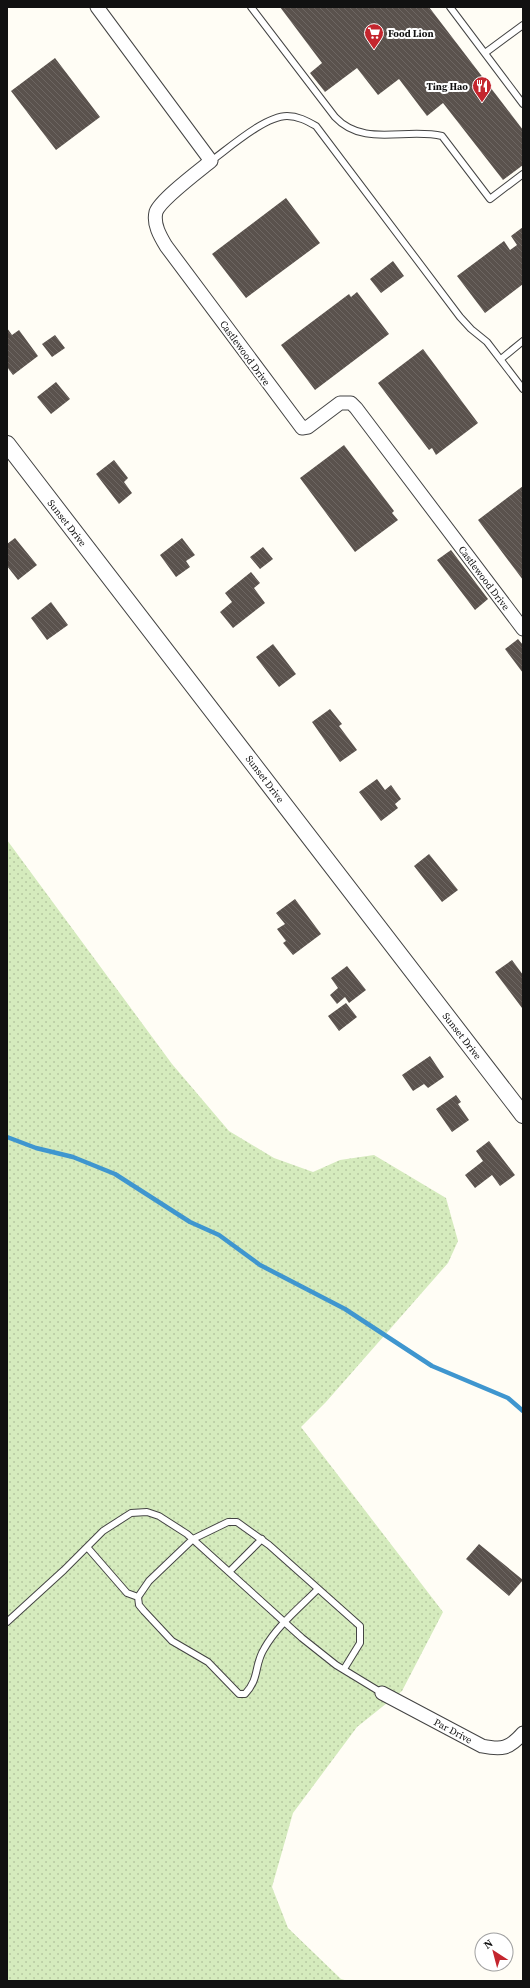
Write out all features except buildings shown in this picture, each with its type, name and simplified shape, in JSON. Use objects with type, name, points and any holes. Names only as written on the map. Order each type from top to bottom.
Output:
[{"type":"street","points":[[97,7],[211,161]]},
{"type":"street","name":"Castlewood Drive","points":[[211,161],[164,201],[156,211],[155,222],[158,233],[166,246],[302,428],[308,428],[340,403],[351,403],[356,408],[523,629]]},
{"type":"street","name":"Sunset Drive","points":[[8,446],[523,1115]]},
{"type":"street","name":"Par Drive","points":[[382,1693],[482,1746],[500,1750],[517,1740],[523,1733]]},
{"type":"lane","points":[[251,7],[335,117],[348,129],[362,134],[442,136],[490,199],[523,174]]},
{"type":"lane","points":[[450,7],[523,104]]},
{"type":"lane","points":[[485,53],[523,25]]},
{"type":"lane","points":[[211,161],[259,128],[277,118],[288,116],[305,119],[316,126],[460,317],[471,329],[487,342],[523,389]]},
{"type":"lane","points":[[500,359],[523,341]]},
{"type":"lane","points":[[7,1622],[103,1531],[131,1513],[147,1512],[160,1516],[193,1539],[302,1638],[344,1669],[382,1693]]},
{"type":"lane","points":[[318,1589],[285,1623],[262,1651],[255,1680],[245,1694],[239,1694],[208,1662],[172,1641],[144,1611],[138,1598],[142,1589],[193,1539],[228,1522],[237,1522],[262,1539],[360,1626],[360,1643],[344,1669]]},
{"type":"lane","points":[[229,1572],[262,1539]]},
{"type":"lane","points":[[87,1547],[127,1593],[138,1598]]},
{"type":"green space","points":[[7,840],[172,1064],[229,1131],[274,1158],[313,1172],[340,1160],[374,1155],[446,1198],[458,1241],[448,1263],[326,1402],[301,1427],[443,1612],[402,1691],[357,1727],[293,1813],[272,1887],[288,1928],[341,1979],[348,1981],[7,1981]]},
{"type":"waterway","points":[[7,1137],[36,1148],[73,1157],[115,1174],[190,1222],[219,1235],[260,1265],[345,1309],[432,1366],[508,1398],[523,1411]]},
{"type":"place","name":"Food Lion","points":[[374,50]]},
{"type":"place","name":"Ting Hao","points":[[482,103]]}]
